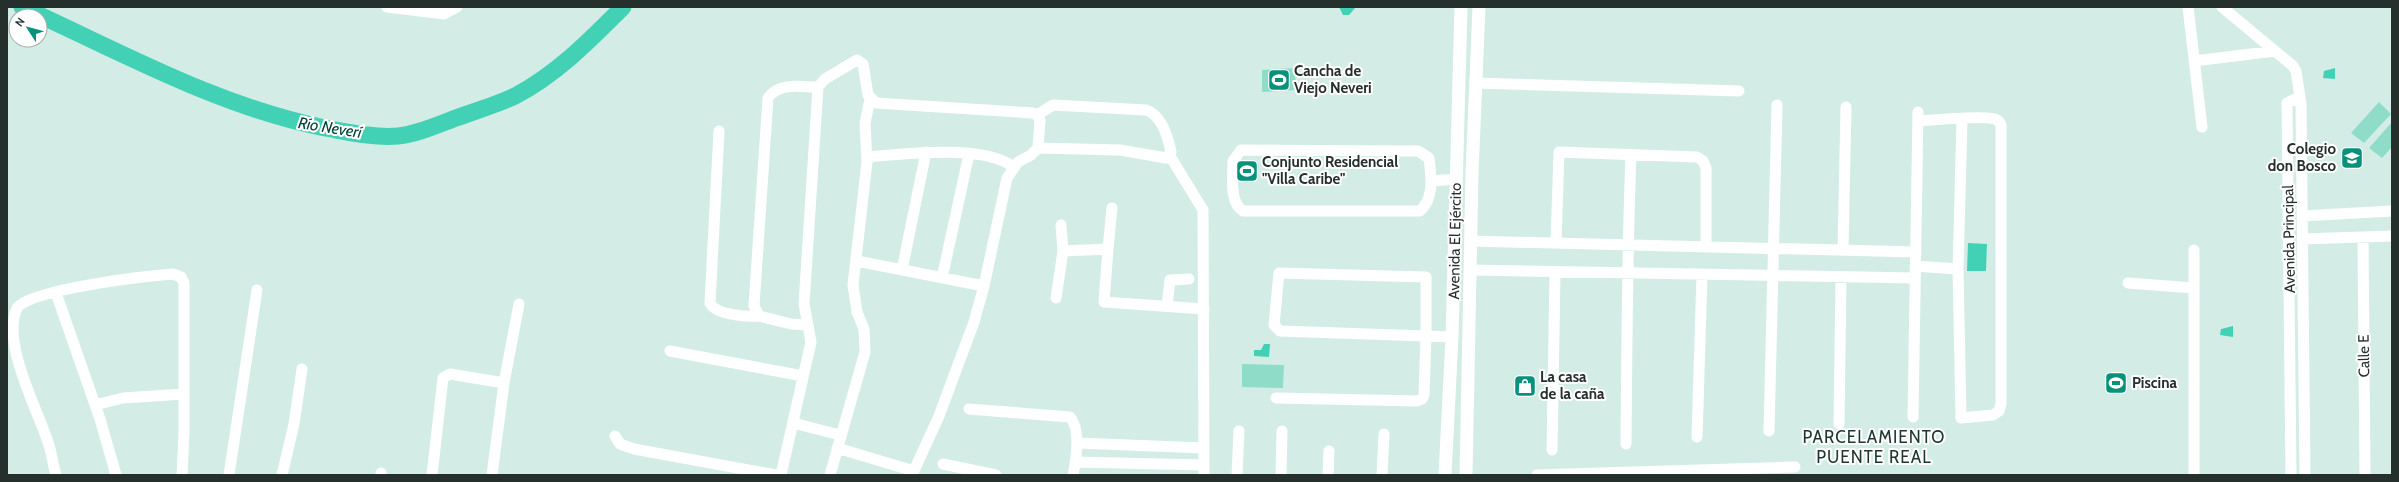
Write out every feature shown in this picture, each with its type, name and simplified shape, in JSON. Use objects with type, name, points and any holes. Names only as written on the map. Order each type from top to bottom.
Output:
[{"type":"street","points":[[387,7],[444,14],[458,7]]},
{"type":"street","name":"Avenida El Ejército","points":[[1445,475],[1452,337],[1461,7]]},
{"type":"street","name":"Avenida El Ejército","points":[[1466,475],[1470,241],[1479,7]]},
{"type":"street","points":[[2188,7],[2202,127]]},
{"type":"street","points":[[2222,7],[2275,51],[2296,71],[2300,104]]},
{"type":"street","points":[[2194,61],[2275,51]]},
{"type":"street","points":[[782,475],[802,376],[811,342],[804,304],[818,87],[828,77],[859,61],[863,64],[867,91],[870,99],[865,123],[867,157],[853,294],[857,312],[864,329],[865,352],[840,435],[830,475]]},
{"type":"street","points":[[1476,83],[1739,91]]},
{"type":"street","points":[[760,316],[754,306],[768,98],[773,90],[780,87],[818,87]]},
{"type":"street","points":[[870,99],[887,104],[1033,113],[1037,115],[1040,120],[1038,148]]},
{"type":"street","name":"Avenida Principal","points":[[2291,475],[2287,104],[2295,99],[2300,104],[2305,475]]},
{"type":"street","points":[[1037,115],[1053,105],[1150,112],[1159,120],[1169,141],[1171,152],[1170,156],[1203,210],[1204,470],[1075,462]]},
{"type":"street","points":[[1769,432],[1772,248],[1777,105]]},
{"type":"street","points":[[1843,250],[1846,107]]},
{"type":"street","points":[[1913,417],[1918,116],[1962,119],[1993,118],[1999,121],[2001,125],[2001,404],[1999,410],[1993,415],[1961,418],[1958,269],[1962,119]]},
{"type":"street","points":[[719,131],[710,303],[716,310],[739,315],[760,316],[791,324],[808,325]]},
{"type":"street","points":[[837,448],[913,473],[939,416],[967,344],[984,286],[1005,184],[1013,167],[1038,148],[1120,150],[1166,158],[1170,156]]},
{"type":"street","points":[[1241,150],[1418,152],[1429,158],[1432,181],[1428,200],[1420,211],[1243,211],[1238,208],[1234,201],[1233,161],[1241,150]]},
{"type":"street","points":[[867,157],[926,152],[969,154],[998,158],[1013,167]]},
{"type":"street","points":[[902,270],[926,152]]},
{"type":"street","points":[[1556,242],[1559,152],[1631,156],[1697,157],[1703,161],[1706,168],[1706,247]]},
{"type":"street","points":[[942,278],[969,154]]},
{"type":"street","points":[[1626,444],[1629,274],[1628,244],[1631,156]]},
{"type":"street","points":[[1432,181],[1456,180]]},
{"type":"street","points":[[1112,208],[1104,302],[1204,309]]},
{"type":"street","points":[[2302,216],[2392,211]]},
{"type":"street","points":[[1056,298],[1063,251],[1061,225]]},
{"type":"street","points":[[2302,239],[2392,236]]},
{"type":"street","name":"Calle E","points":[[2363,237],[2365,475]]},
{"type":"street","points":[[1470,241],[1916,252]]},
{"type":"street","points":[[1063,251],[1108,248]]},
{"type":"street","points":[[2194,250],[2194,475]]},
{"type":"street","points":[[857,261],[984,286]]},
{"type":"street","points":[[1916,266],[1958,269]]},
{"type":"street","points":[[1470,270],[1555,273],[1915,278]]},
{"type":"street","points":[[1276,398],[1417,401],[1422,399],[1426,336],[1426,278],[1279,273],[1277,277],[1274,325],[1280,331],[1426,336],[1452,337]]},
{"type":"street","points":[[1552,450],[1555,273]]},
{"type":"street","points":[[56,475],[49,445],[15,350],[15,315],[19,305],[27,300],[96,282],[176,274],[181,277],[184,283],[182,475]]},
{"type":"street","points":[[1697,437],[1702,275]]},
{"type":"street","points":[[1839,424],[1841,277]]},
{"type":"street","points":[[1167,306],[1170,280],[1190,280]]},
{"type":"street","points":[[2128,283],[2194,288]]},
{"type":"street","points":[[229,475],[257,290]]},
{"type":"street","points":[[56,293],[95,405],[116,475]]},
{"type":"street","points":[[492,475],[504,383],[519,304]]},
{"type":"street","points":[[670,351],[802,376]]},
{"type":"street","points":[[282,475],[294,424],[302,369]]},
{"type":"street","points":[[432,475],[443,378],[450,374],[504,383]]},
{"type":"street","points":[[95,405],[123,398],[184,394]]},
{"type":"street","points":[[969,408],[1070,417],[1074,421],[1077,443],[1073,475]]},
{"type":"street","points":[[793,423],[840,435]]},
{"type":"street","points":[[1237,475],[1239,430]]},
{"type":"street","points":[[1281,475],[1282,431]]},
{"type":"street","points":[[1382,475],[1384,434]]},
{"type":"street","points":[[614,436],[620,444],[634,449],[776,475]]},
{"type":"street","points":[[1077,443],[1204,448]]},
{"type":"street","points":[[1328,475],[1329,451]]},
{"type":"street","points":[[943,464],[996,475]]},
{"type":"street","points":[[1537,475],[1795,467]]},
{"type":"shaded area","points":[[1339,7],[1356,7],[1349,15],[1343,15]]},
{"type":"shaded area","name":"Cancha de Viejo Neveri","points":[[1295,68],[1296,90],[1262,92],[1262,70]]},
{"type":"shaded area","points":[[2335,68],[2335,79],[2323,78],[2324,71]]},
{"type":"shaded area","points":[[2379,102],[2391,114],[2364,143],[2351,133]]},
{"type":"shaded area","points":[[2392,122],[2392,147],[2382,158],[2369,148]]},
{"type":"shaded area","name":"Conjunto Residencial \"Villa Caribe\"","points":[[1242,163],[1252,163],[1252,179],[1242,179]]},
{"type":"shaded area","points":[[1968,243],[1987,244],[1986,271],[1967,271]]},
{"type":"shaded area","points":[[2233,326],[2233,337],[2220,335],[2221,329]]},
{"type":"shaded area","points":[[1264,344],[1270,344],[1269,357],[1254,356],[1254,350],[1261,350]]},
{"type":"shaded area","points":[[1242,364],[1284,365],[1283,388],[1242,387]]},
{"type":"shaded area","name":"Piscina","points":[[2116,373],[2120,374],[2124,378],[2124,386],[2120,390],[2116,391],[2112,390],[2108,386],[2107,382],[2108,378],[2112,374]]},
{"type":"waterway","name":"Río Neverí","points":[[22,7],[170,76],[246,106],[325,128],[380,136],[398,136],[420,131],[515,96],[559,67],[623,7]]},
{"type":"place","name":"Cancha de Viejo Neveri","points":[[1279,80]]},
{"type":"place","name":"Colegio don Bosco","points":[[2352,158]]},
{"type":"place","name":"Conjunto Residencial \"Villa Caribe\"","points":[[1247,171]]},
{"type":"place","name":"Piscina","points":[[2116,383]]},
{"type":"place","name":"La casa de la caña","points":[[1525,386]]},
{"type":"district","name":"PARCELAMIENTO PUENTE REAL","points":[[1874,447]]}]
